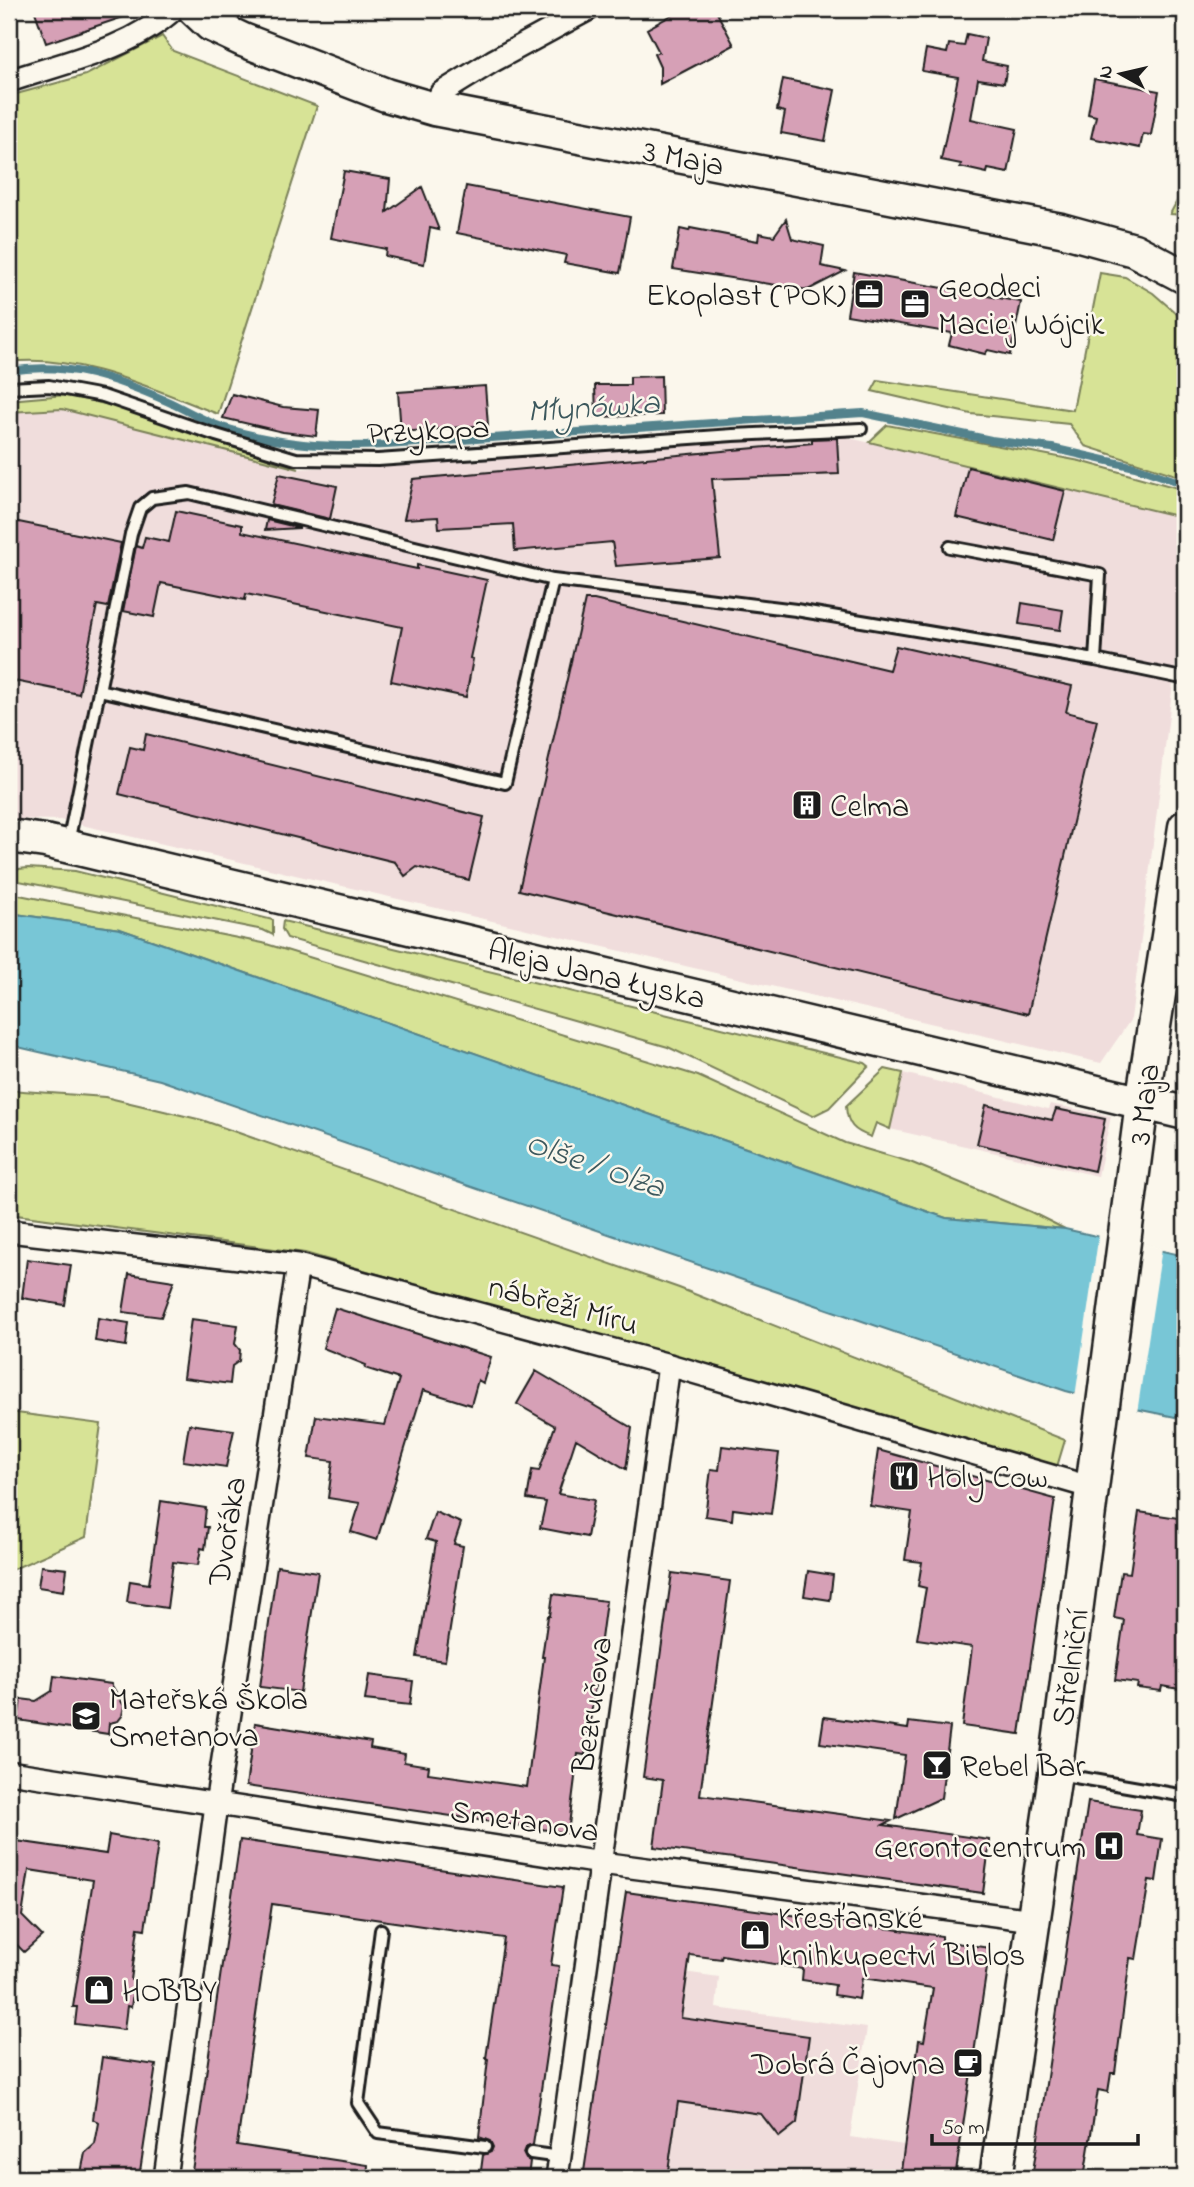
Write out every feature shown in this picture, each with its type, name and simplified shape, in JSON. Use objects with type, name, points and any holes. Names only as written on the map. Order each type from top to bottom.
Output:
[{"type":"street","points":[[9,81],[124,43],[174,9]]},
{"type":"street","name":"3 Maja","points":[[194,9],[211,25],[243,40],[386,95],[434,109],[1061,230],[1134,250],[1185,277]]},
{"type":"street","points":[[434,109],[441,93],[493,61],[589,9]]},
{"type":"street","name":"3 Maja","points":[[1098,1447],[1142,1103],[1185,827]]},
{"type":"street","name":"Aleja Jana Łyska","points":[[9,836],[68,846],[1185,1113]]},
{"type":"street","name":"nábřeží Míru","points":[[9,1231],[298,1265],[668,1365],[1093,1488]]},
{"type":"street","name":"Dvořáka","points":[[165,2178],[216,1805],[298,1265]]},
{"type":"street","name":"Bezručova","points":[[557,2178],[668,1365]]},
{"type":"street","name":"Střelniční","points":[[996,2178],[1055,1773],[1098,1447]]},
{"type":"street","name":"Smetanova","points":[[9,1772],[601,1863],[1033,1920]]},
{"type":"lane","name":"Przykopa","points":[[9,388],[49,386],[103,396],[296,460],[378,460],[733,435],[861,429]]},
{"type":"lane","points":[[68,846],[131,534],[140,508],[152,498],[189,493],[553,580],[796,610],[1095,660],[1177,677]]},
{"type":"lane","points":[[950,547],[1100,575],[1095,660]]},
{"type":"lane","points":[[99,690],[505,783],[553,580]]},
{"type":"lane","points":[[1055,1773],[1185,1796]]},
{"type":"lane","points":[[381,1930],[358,2103],[378,2133],[485,2147]]},
{"type":"lane","points":[[531,2153],[560,2157]]},
{"type":"shaded area","points":[[62,409],[299,469],[737,439],[837,435],[1185,518],[1185,587],[1131,1019],[1101,1063],[60,820],[9,819],[9,412]]},
{"type":"shaded area","points":[[903,1073],[1048,1109],[1050,1104],[1111,1116],[1098,1176],[890,1129]]},
{"type":"shaded area","points":[[614,1962],[719,1977],[716,2008],[867,2028],[850,2137],[958,2153],[955,2178],[583,2178]]},
{"type":"green space","points":[[162,36],[173,51],[317,106],[218,414],[142,384],[90,368],[36,361],[9,362],[9,96],[86,75]]},
{"type":"green space","points":[[1185,186],[1185,215],[1170,214]]},
{"type":"green space","points":[[1100,273],[1125,277],[1153,293],[1185,321],[1185,478],[1085,446],[1069,424],[971,414],[872,391],[878,380],[1073,410]]},
{"type":"green space","points":[[65,395],[118,407],[299,469],[62,409],[9,412],[9,400]]},
{"type":"green space","points":[[887,425],[1080,461],[1185,490],[1185,518],[869,442]]},
{"type":"green space","points":[[28,868],[75,871],[273,920],[273,935],[263,930],[9,879],[9,870]]},
{"type":"green space","points":[[9,893],[263,943],[698,1076],[845,1143],[910,1162],[1031,1212],[1065,1229],[946,1218],[120,929],[9,913]]},
{"type":"green space","points":[[283,921],[869,1066],[829,1108],[813,1116],[668,1047],[287,938],[282,929]]},
{"type":"green space","points":[[885,1069],[903,1073],[890,1129],[876,1123],[871,1137],[852,1126],[846,1106]]},
{"type":"green space","points":[[9,1090],[105,1097],[202,1120],[679,1288],[1065,1440],[1056,1470],[305,1253],[9,1214]]},
{"type":"green space","points":[[9,1412],[101,1424],[86,1537],[9,1571]]},
{"type":"water","name":"Olše / Olza","points":[[9,913],[120,929],[946,1218],[1065,1229],[1185,1256],[1185,1419],[1066,1391],[160,1080],[9,1045]]},
{"type":"pier","points":[[1099,1233],[1162,1248],[1137,1413],[1075,1397]]},
{"type":"building","points":[[34,9],[134,9],[135,13],[46,43]]},
{"type":"building","points":[[683,9],[715,9],[734,45],[660,84],[660,67],[654,54],[659,52],[647,29]]},
{"type":"building","points":[[967,34],[986,38],[982,61],[1007,66],[1004,83],[978,79],[971,119],[1017,129],[1008,173],[988,169],[987,173],[941,160],[958,77],[922,71],[926,49],[947,53],[949,44],[964,46]]},
{"type":"building","points":[[783,79],[835,90],[825,141],[781,133],[785,112],[777,110]]},
{"type":"building","points":[[1094,79],[1159,91],[1151,135],[1143,134],[1140,148],[1091,138],[1096,116],[1088,114]]},
{"type":"building","points":[[344,171],[390,179],[387,212],[422,187],[439,230],[430,228],[424,264],[385,256],[386,249],[331,238]]},
{"type":"building","points":[[466,186],[630,217],[620,273],[564,263],[566,255],[457,233]]},
{"type":"building","points":[[786,219],[792,239],[824,246],[821,266],[845,271],[808,290],[673,269],[680,229],[689,231],[690,228],[758,241],[759,233],[774,236]]},
{"type":"building","points":[[854,272],[1021,302],[1010,355],[988,350],[985,354],[949,345],[952,333],[847,315]]},
{"type":"building","points":[[661,376],[662,415],[596,417],[595,385],[630,385],[630,377]]},
{"type":"building","points":[[485,386],[488,425],[401,432],[398,392]]},
{"type":"building","points":[[232,394],[283,407],[319,410],[316,436],[283,432],[223,418]]},
{"type":"building","points":[[837,438],[839,474],[712,479],[720,558],[616,566],[612,542],[515,551],[513,524],[439,528],[438,517],[404,519],[413,479],[812,443],[812,439]]},
{"type":"building","points":[[968,467],[1065,491],[1053,540],[956,517]]},
{"type":"building","points":[[279,474],[337,486],[330,519],[271,505]]},
{"type":"building","points":[[176,511],[242,525],[242,532],[417,569],[417,565],[487,580],[470,658],[473,659],[466,697],[391,681],[402,627],[246,594],[245,600],[161,583],[154,617],[123,611],[136,546],[142,548],[145,537],[169,542]]},
{"type":"building","points":[[9,520],[121,543],[108,607],[97,605],[79,694],[9,680]]},
{"type":"building","points":[[267,520],[300,528],[265,530]]},
{"type":"building","name":"Celma","points":[[585,600],[889,670],[896,646],[1072,686],[1066,712],[1097,720],[1028,1014],[519,890]]},
{"type":"building","points":[[1022,603],[1063,610],[1060,630],[1019,624]]},
{"type":"building","points":[[146,734],[484,817],[469,880],[417,867],[405,876],[395,862],[119,794],[130,747],[143,750]]},
{"type":"building","points":[[986,1105],[1052,1120],[1056,1109],[1105,1119],[1094,1171],[977,1144]]},
{"type":"building","points":[[27,1259],[71,1265],[65,1305],[22,1298]]},
{"type":"building","points":[[129,1274],[174,1281],[161,1317],[123,1312]]},
{"type":"building","points":[[335,1308],[491,1357],[483,1383],[478,1380],[471,1405],[423,1390],[377,1540],[351,1532],[360,1503],[328,1498],[333,1461],[309,1458],[316,1416],[385,1425],[399,1379],[365,1368],[366,1365],[323,1348]]},
{"type":"building","points":[[98,1318],[129,1323],[126,1346],[95,1341]]},
{"type":"building","points":[[191,1319],[238,1325],[235,1344],[240,1350],[239,1361],[232,1366],[230,1384],[183,1378]]},
{"type":"building","points":[[536,1371],[632,1428],[626,1469],[576,1439],[558,1494],[594,1500],[587,1537],[540,1528],[546,1502],[527,1499],[532,1470],[539,1471],[555,1426],[517,1404]]},
{"type":"building","points":[[189,1424],[234,1430],[226,1467],[183,1461]]},
{"type":"building","points":[[722,1446],[779,1453],[771,1514],[733,1509],[732,1520],[705,1516],[711,1469],[719,1470]]},
{"type":"building","points":[[878,1450],[1055,1499],[1020,1734],[962,1726],[972,1647],[917,1639],[926,1588],[918,1586],[922,1562],[905,1560],[912,1512],[870,1506]]},
{"type":"building","points":[[161,1501],[206,1508],[204,1527],[208,1527],[205,1549],[201,1548],[198,1565],[173,1562],[167,1608],[127,1602],[130,1581],[149,1584]]},
{"type":"building","points":[[435,1512],[461,1523],[454,1544],[463,1546],[445,1661],[417,1657],[436,1542],[426,1539]]},
{"type":"building","points":[[1139,1512],[1185,1519],[1185,1690],[1162,1686],[1161,1691],[1137,1688],[1138,1683],[1115,1680],[1124,1620],[1114,1618],[1121,1572],[1130,1573]]},
{"type":"building","points":[[41,1566],[67,1569],[64,1591],[38,1587]]},
{"type":"building","points":[[277,1566],[318,1572],[300,1692],[260,1687]]},
{"type":"building","points":[[808,1571],[833,1575],[830,1600],[804,1596]]},
{"type":"building","points":[[672,1573],[730,1581],[700,1795],[891,1821],[883,1825],[990,1840],[983,1893],[654,1847],[663,1780],[643,1777]]},
{"type":"building","points":[[553,1594],[606,1601],[588,1738],[585,1755],[578,1754],[568,1833],[246,1786],[255,1723],[371,1742],[370,1748],[405,1754],[404,1762],[429,1766],[428,1773],[527,1787],[542,1657]]},
{"type":"building","points":[[369,1675],[413,1681],[410,1705],[365,1700]]},
{"type":"building","points":[[54,1676],[111,1684],[124,1706],[118,1721],[109,1723],[108,1734],[18,1720],[21,1699],[36,1701],[52,1691]]},
{"type":"building","points":[[824,1717],[908,1729],[909,1722],[950,1727],[941,1798],[896,1819],[905,1755],[820,1743]]},
{"type":"building","points":[[1088,1802],[1141,1810],[1137,1835],[1162,1839],[1156,1881],[1149,1880],[1136,1959],[1130,1958],[1115,2073],[1111,2073],[1108,2092],[1098,2090],[1084,2178],[1032,2178]]},
{"type":"building","points":[[109,1835],[158,1844],[145,1929],[138,1928],[131,1980],[135,1981],[131,2007],[127,2006],[124,2030],[75,2024],[77,2007],[73,2007],[93,1880],[29,1870],[22,1916],[42,1936],[24,1952],[9,1937],[9,1840],[106,1854]]},
{"type":"building","points":[[240,1840],[563,1887],[551,1965],[559,1966],[533,2145],[525,2148],[523,2153],[530,2161],[528,2178],[480,2178],[483,2155],[491,2152],[493,2147],[490,2141],[479,2137],[486,2058],[504,1938],[272,1904],[237,2145],[368,2165],[367,2178],[191,2178]]},
{"type":"building","points":[[626,1892],[942,1936],[942,1941],[990,1948],[955,2178],[900,2178],[919,2040],[924,2041],[933,1988],[862,1978],[859,1999],[834,1995],[835,1985],[802,1980],[803,1969],[722,1955],[721,1959],[690,1955],[681,2018],[809,2036],[797,2123],[779,2137],[761,2114],[678,2102],[667,2178],[583,2178]]},
{"type":"building","points":[[102,2057],[156,2065],[139,2178],[80,2178],[85,2153],[95,2144],[99,2123],[93,2119]]},
{"type":"waterway","name":"Młynówka","points":[[9,371],[51,368],[91,374],[149,393],[222,427],[263,438],[303,444],[386,445],[863,413],[991,440],[1052,448],[1135,467],[1185,484]]},
{"type":"place","name":"Ekoplast (POK)","points":[[869,294]]},
{"type":"place","name":"Geodeci Maciej Wójcik","points":[[915,304]]},
{"type":"place","name":"Celma","points":[[807,805]]},
{"type":"place","name":"Holy Cow","points":[[904,1476]]},
{"type":"place","name":"Mateřská Škola Smetanova","points":[[86,1716]]},
{"type":"place","name":"Rebel Bar","points":[[937,1765]]},
{"type":"place","name":"Gerontocentrum","points":[[1109,1846]]},
{"type":"place","name":"Křesťanské knihkupectví Biblos","points":[[755,1935]]},
{"type":"place","name":"HOBBY","points":[[99,1990]]},
{"type":"place","name":"Dobrá Čajovna","points":[[968,2063]]}]
